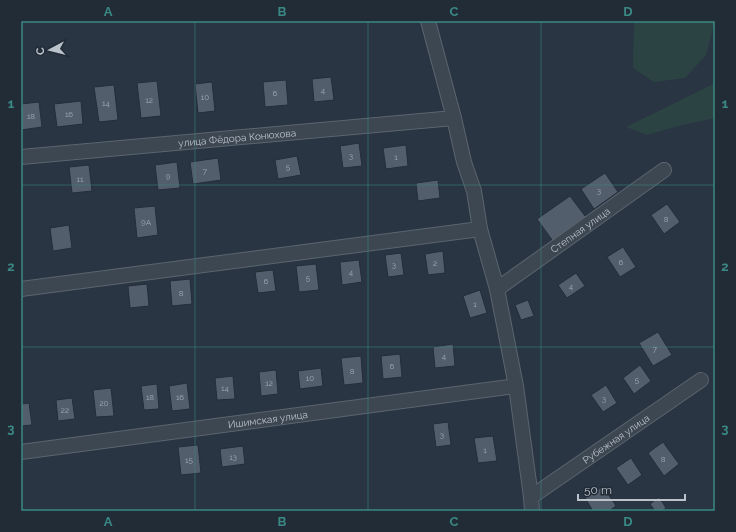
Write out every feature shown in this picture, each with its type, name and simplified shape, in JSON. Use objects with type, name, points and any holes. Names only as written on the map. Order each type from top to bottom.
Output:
[{"type":"street","points":[[428,21],[464,162],[474,191],[480,228],[497,289],[516,386],[532,511]]},
{"type":"street","name":"улица Фёдора Конюхова","points":[[21,157],[454,118]]},
{"type":"street","name":"Степная улица","points":[[497,289],[664,170]]},
{"type":"street","points":[[21,289],[480,228]]},
{"type":"street","name":"Рубежная улица","points":[[531,497],[701,380]]},
{"type":"street","name":"Ишимская улица","points":[[21,452],[516,386]]},
{"type":"green space","points":[[634,21],[715,21],[706,55],[685,78],[654,82],[633,68]]},
{"type":"green space","points":[[715,83],[715,118],[678,126],[647,135],[626,127]]},
{"type":"building","points":[[331,77],[334,100],[314,102],[312,79]]},
{"type":"building","points":[[286,80],[288,105],[265,107],[263,82]]},
{"type":"building","points":[[157,81],[161,116],[141,118],[137,83]]},
{"type":"building","points":[[212,82],[215,111],[198,113],[195,84]]},
{"type":"building","points":[[114,85],[118,120],[99,122],[94,87]]},
{"type":"building","points":[[81,101],[83,124],[57,127],[54,104]]},
{"type":"building","points":[[39,102],[42,127],[21,130],[21,104]]},
{"type":"building","points":[[359,143],[362,166],[343,168],[340,146]]},
{"type":"building","points":[[406,145],[408,166],[386,169],[383,148]]},
{"type":"building","points":[[297,156],[301,175],[278,179],[275,160]]},
{"type":"building","points":[[218,158],[221,180],[193,184],[190,162]]},
{"type":"building","points":[[177,162],[180,188],[158,190],[155,165]]},
{"type":"building","points":[[89,165],[92,191],[72,193],[69,167]]},
{"type":"building","points":[[605,173],[618,192],[594,209],[581,189]]},
{"type":"building","points":[[438,180],[440,198],[418,201],[416,183]]},
{"type":"building","points":[[570,196],[588,220],[555,244],[537,219]]},
{"type":"building","points":[[667,204],[680,222],[664,234],[651,215]]},
{"type":"building","points":[[155,206],[158,235],[137,238],[134,208]]},
{"type":"building","points":[[69,225],[72,248],[53,251],[50,228]]},
{"type":"building","points":[[623,247],[636,267],[620,277],[607,257]]},
{"type":"building","points":[[443,251],[445,273],[428,275],[425,254]]},
{"type":"building","points":[[401,253],[404,275],[388,277],[385,255]]},
{"type":"building","points":[[359,260],[362,282],[342,285],[340,262]]},
{"type":"building","points":[[316,264],[319,290],[299,292],[296,266]]},
{"type":"building","points":[[273,270],[276,291],[258,293],[255,272]]},
{"type":"building","points":[[576,273],[585,286],[567,298],[558,285]]},
{"type":"building","points":[[190,279],[192,304],[172,306],[170,281]]},
{"type":"building","points":[[147,284],[149,306],[130,308],[128,286]]},
{"type":"building","points":[[480,290],[487,313],[470,318],[463,296]]},
{"type":"building","points":[[528,300],[534,316],[521,320],[515,305]]},
{"type":"building","points":[[658,332],[672,355],[653,366],[639,343]]},
{"type":"building","points":[[453,344],[455,366],[435,368],[433,347]]},
{"type":"building","points":[[400,354],[402,377],[383,379],[381,356]]},
{"type":"building","points":[[361,356],[363,383],[344,385],[341,358]]},
{"type":"building","points":[[640,365],[651,381],[634,394],[623,378]]},
{"type":"building","points":[[321,368],[323,386],[300,389],[298,371]]},
{"type":"building","points":[[276,370],[278,394],[261,396],[259,372]]},
{"type":"building","points":[[233,376],[235,399],[217,400],[215,378]]},
{"type":"building","points":[[187,383],[190,409],[172,411],[169,386]]},
{"type":"building","points":[[157,384],[159,409],[144,410],[141,386]]},
{"type":"building","points":[[606,385],[617,403],[603,412],[591,395]]},
{"type":"building","points":[[111,388],[114,416],[96,417],[93,390]]},
{"type":"building","points":[[72,398],[75,419],[58,421],[56,400]]},
{"type":"building","points":[[29,403],[32,425],[21,426],[21,404]]},
{"type":"building","points":[[448,422],[451,445],[436,447],[433,424]]},
{"type":"building","points":[[493,436],[497,461],[478,463],[474,438]]},
{"type":"building","points":[[663,442],[679,464],[664,476],[648,453]]},
{"type":"building","points":[[198,445],[201,473],[181,475],[178,447]]},
{"type":"building","points":[[243,446],[245,464],[222,467],[220,449]]},
{"type":"building","points":[[631,458],[642,475],[628,485],[616,468]]},
{"type":"building","points":[[603,486],[616,506],[609,511],[593,511],[585,498]]},
{"type":"building","points":[[659,497],[666,508],[662,511],[655,511],[650,504]]}]
